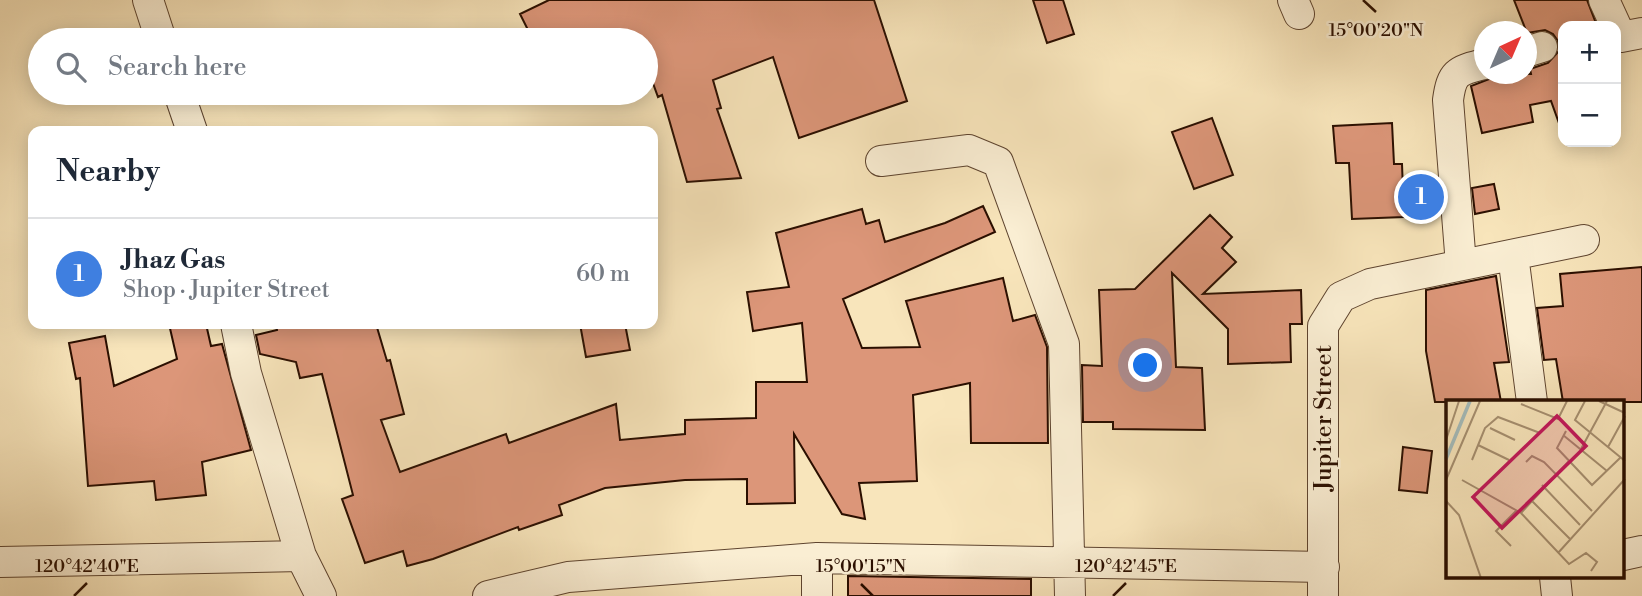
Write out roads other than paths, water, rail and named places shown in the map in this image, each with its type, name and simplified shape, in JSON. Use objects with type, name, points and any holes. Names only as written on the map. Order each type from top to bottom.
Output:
[{"type":"street","points":[[148,0],[157,28]]},
{"type":"street","points":[[1604,0],[1621,37],[1642,33]]},
{"type":"street","points":[[1461,265],[1448,100],[1450,82],[1459,71],[1474,67]]},
{"type":"street","points":[[183,105],[190,126]]},
{"type":"street","points":[[881,161],[969,150],[998,162],[1064,344],[1070,596]]},
{"type":"street","name":"Jupiter Street","points":[[1324,582],[1323,326],[1341,297],[1370,284],[1584,240]]},
{"type":"street","points":[[1513,255],[1532,400]]},
{"type":"street","points":[[237,329],[246,373],[301,556],[321,596]]},
{"type":"street","points":[[1624,555],[1642,551]]},
{"type":"street","points":[[0,562],[301,556]]},
{"type":"street","points":[[817,558],[817,596]]},
{"type":"street","points":[[488,596],[817,558],[1070,565],[1324,582]]},
{"type":"street","points":[[1555,578],[1556,596]]},
{"type":"place","name":"Jhaz Gas","points":[[1421,197]]}]
